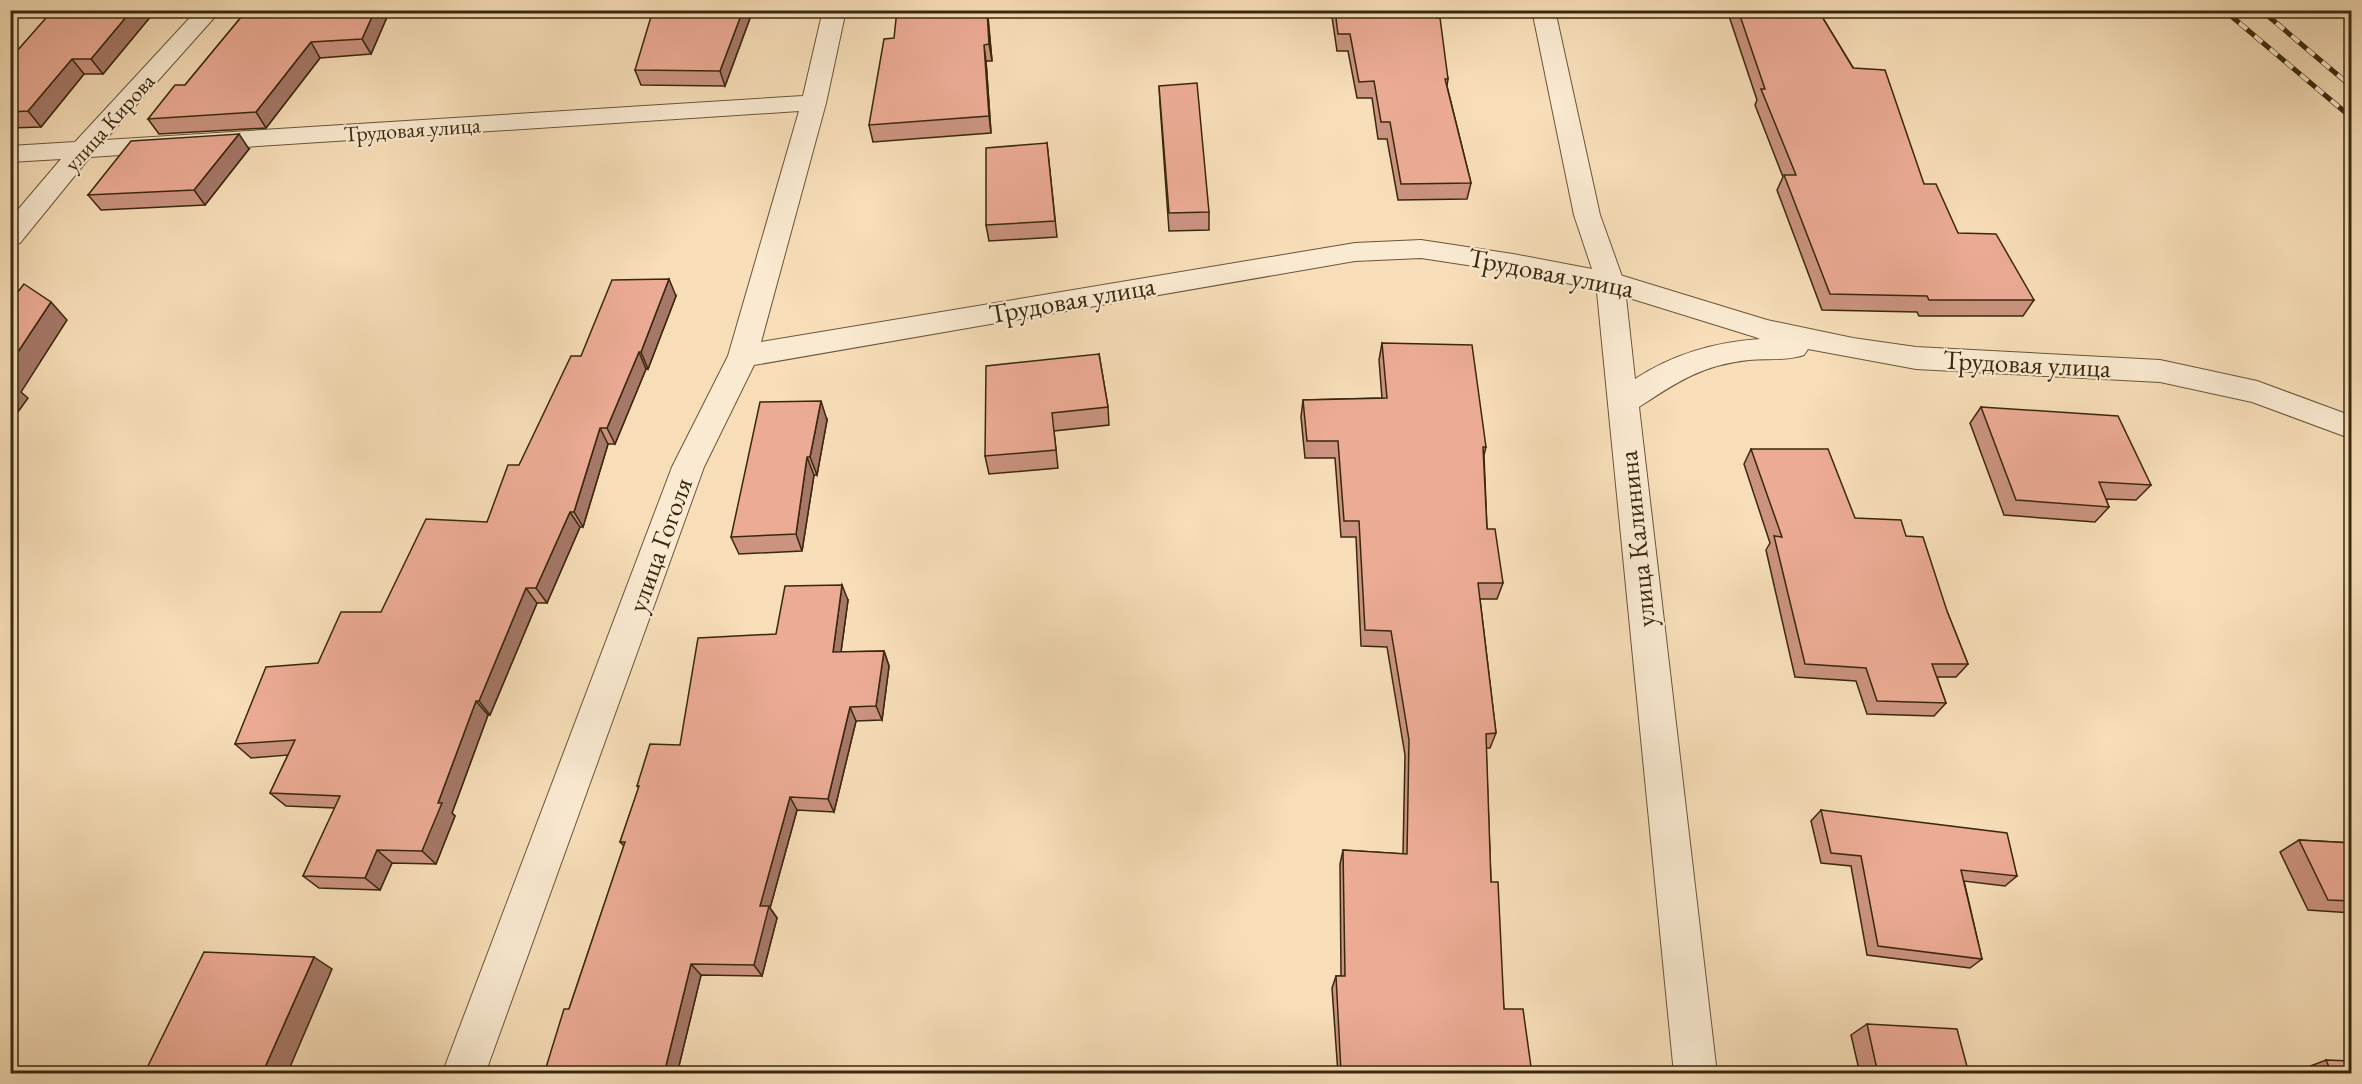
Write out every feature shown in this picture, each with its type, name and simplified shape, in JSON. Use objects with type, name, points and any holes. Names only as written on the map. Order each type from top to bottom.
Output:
[{"type":"street","name":"улица Кирова","points":[[10,237],[82,150],[210,10]]},
{"type":"street","name":"улица Гоголя","points":[[463,1074],[688,467],[742,356],[813,103],[835,10]]},
{"type":"street","name":"улица Калинина","points":[[1544,10],[1587,215],[1610,282],[1696,1074]]},
{"type":"street","name":"Трудовая улица","points":[[10,154],[813,103]]},
{"type":"street","name":"Трудовая улица","points":[[742,356],[1355,252],[1421,249],[1513,262],[1610,282],[1766,330],[1853,348],[1916,358],[2160,370],[2257,392],[2352,428]]},
{"type":"street","points":[[1623,402],[1677,368],[1714,354],[1762,348],[1853,348]]},
{"type":"building","points":[[53,10],[132,10],[91,59],[72,59],[28,111],[10,112],[10,59]]},
{"type":"building","points":[[247,10],[375,10],[362,39],[311,42],[256,112],[148,119],[175,85],[185,85]]},
{"type":"building","points":[[653,10],[743,10],[720,71],[635,70]]},
{"type":"building","points":[[897,10],[987,10],[989,44],[984,45],[989,116],[869,125],[884,39],[894,38]]},
{"type":"building","points":[[1335,10],[1434,10],[1436,18],[1440,18],[1448,79],[1445,79],[1471,183],[1401,184],[1390,122],[1381,122],[1374,81],[1359,82],[1350,34],[1338,34]]},
{"type":"building","points":[[1738,10],[1818,10],[1853,68],[1885,70],[1924,184],[1936,184],[1958,233],[1996,234],[2034,300],[1929,300],[1927,296],[1830,294],[1784,175],[1796,175],[1761,89],[1765,89]]},
{"type":"building","points":[[1197,83],[1209,212],[1169,213],[1159,86]]},
{"type":"building","points":[[239,134],[194,190],[88,195],[131,141]]},
{"type":"building","points":[[1047,143],[1055,221],[986,225],[986,148]]},
{"type":"building","points":[[669,279],[641,352],[639,352],[607,428],[600,428],[574,512],[570,512],[536,588],[526,588],[479,701],[476,701],[438,803],[442,803],[422,851],[377,850],[365,878],[303,876],[340,796],[270,793],[295,740],[235,744],[266,667],[318,663],[341,612],[381,612],[426,519],[487,522],[508,465],[519,465],[571,356],[581,356],[612,280]]},
{"type":"building","points":[[24,284],[51,302],[10,364],[10,302]]},
{"type":"building","points":[[1382,343],[1472,345],[1486,447],[1483,447],[1487,529],[1495,529],[1503,583],[1478,583],[1496,733],[1486,734],[1491,882],[1498,882],[1504,1009],[1523,1009],[1532,1074],[1341,1072],[1336,976],[1345,976],[1343,850],[1407,854],[1409,740],[1391,631],[1365,630],[1359,521],[1344,521],[1338,441],[1307,441],[1303,400],[1387,398]]},
{"type":"building","points":[[1099,354],[1108,407],[1052,413],[1056,450],[985,456],[986,366]]},
{"type":"building","points":[[821,401],[810,457],[807,457],[796,534],[731,537],[760,402]]},
{"type":"building","points":[[1981,407],[2118,416],[2151,485],[2099,482],[2109,507],[2016,500]]},
{"type":"building","points":[[1751,449],[1828,449],[1855,518],[1901,520],[1906,536],[1923,537],[1947,611],[1968,664],[1932,664],[1946,703],[1877,701],[1866,668],[1805,664],[1774,536],[1782,537]]},
{"type":"building","points":[[842,585],[833,652],[884,651],[876,706],[850,707],[828,799],[790,797],[760,906],[769,906],[754,965],[691,964],[664,1074],[544,1074],[564,1009],[569,1009],[625,842],[620,842],[650,744],[680,745],[698,638],[776,634],[785,586]]},
{"type":"building","points":[[1821,810],[2007,833],[2017,876],[1961,870],[1982,959],[1878,946],[1861,856],[1831,853]]},
{"type":"building","points":[[2299,840],[2352,843],[2352,901],[2328,900]]},
{"type":"building","points":[[204,952],[314,957],[262,1074],[144,1074]]},
{"type":"building","points":[[1867,1024],[1957,1029],[1969,1074],[1878,1074]]},
{"type":"building","points":[[2326,1060],[2352,1061],[2352,1074],[2332,1074]]},
{"type":"railway","points":[[2224,10],[2352,118]]},
{"type":"railway","points":[[2261,10],[2352,87]]}]
